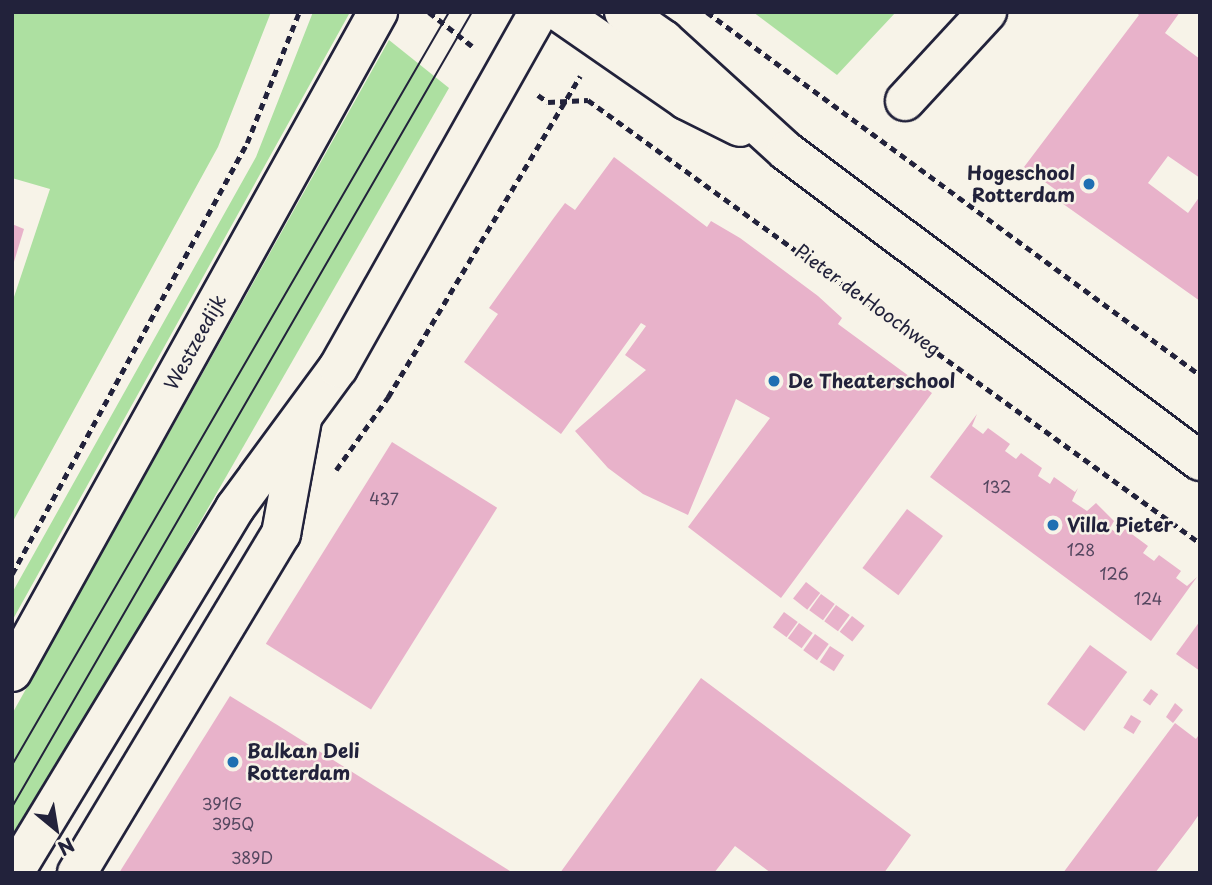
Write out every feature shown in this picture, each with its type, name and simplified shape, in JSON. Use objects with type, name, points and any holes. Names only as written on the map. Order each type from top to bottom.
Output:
[{"type":"main road","name":"Westzeedijk","points":[[12,672],[378,12]]},
{"type":"main road","points":[[14,873],[235,508],[338,368],[539,12]]},
{"type":"main road","points":[[559,12],[686,100],[786,151]]},
{"type":"main road","points":[[625,12],[664,40],[786,151],[1200,461]]},
{"type":"main road","points":[[905,101],[987,12]]},
{"type":"main road","points":[[77,873],[281,534],[302,420]]},
{"type":"path","points":[[12,574],[247,143],[299,12]]},
{"type":"path","points":[[707,12],[1200,375]]},
{"type":"path","points":[[331,477],[388,397],[598,41]]},
{"type":"path","name":"Pieter de Hoochweg","points":[[564,101],[587,100],[694,172],[1200,543]]},
{"type":"green space","points":[[12,12],[271,12],[218,147],[12,523],[12,303],[50,189],[12,178]]},
{"type":"green space","points":[[313,12],[349,14],[12,621],[12,593],[256,157]]},
{"type":"green space","points":[[753,12],[896,12],[837,75]]},
{"type":"green space","points":[[389,40],[449,88],[12,850],[12,714]]},
{"type":"building","points":[[1135,12],[1180,12],[1165,33],[1200,59],[1200,178],[1168,156],[1148,183],[1188,213],[1200,196],[1200,301],[1059,201],[1063,195],[1024,167],[1139,15]]},
{"type":"building","name":"De Theaterschool","points":[[614,157],[707,227],[711,221],[740,238],[818,296],[842,318],[838,324],[932,393],[781,598],[688,527],[770,418],[736,399],[688,515],[643,494],[608,468],[575,431],[646,370],[625,355],[646,326],[641,323],[561,434],[464,362],[498,314],[489,308],[553,219],[565,203],[575,210]]},
{"type":"building","points":[[12,224],[24,229],[13,265],[12,265]]},
{"type":"building","name":"Villa Pieter","points":[[977,414],[972,426],[983,434],[988,428],[1010,444],[1005,451],[1016,459],[1021,453],[1042,468],[1038,476],[1050,484],[1054,477],[1075,492],[1078,488],[1072,501],[1087,511],[1096,503],[1114,521],[1110,528],[1120,536],[1125,529],[1148,546],[1143,553],[1154,561],[1159,555],[1181,571],[1176,578],[1187,586],[1197,577],[1151,641],[930,477]]},
{"type":"building","points":[[392,442],[497,508],[371,710],[266,644]]},
{"type":"building","points":[[907,509],[943,536],[898,595],[862,568]]},
{"type":"building","points":[[806,582],[820,593],[807,610],[793,599]]},
{"type":"building","points":[[821,594],[835,604],[823,620],[809,610]]},
{"type":"building","points":[[836,605],[850,615],[838,631],[824,621]]},
{"type":"building","points":[[784,612],[798,622],[787,637],[773,627]]},
{"type":"building","points":[[852,616],[865,626],[852,642],[840,632]]},
{"type":"building","points":[[1200,621],[1200,671],[1176,654]]},
{"type":"building","points":[[799,623],[813,633],[802,648],[788,638]]},
{"type":"building","points":[[815,634],[829,644],[817,660],[803,650]]},
{"type":"building","points":[[1090,645],[1127,672],[1084,731],[1047,704]]},
{"type":"building","points":[[830,646],[844,655],[834,671],[820,662]]},
{"type":"building","points":[[701,678],[911,835],[884,873],[771,873],[735,846],[714,873],[560,873]]},
{"type":"building","points":[[1151,689],[1158,694],[1150,706],[1143,700]]},
{"type":"building","points":[[230,696],[279,726],[513,873],[119,873]]},
{"type":"building","points":[[1175,703],[1183,710],[1173,723],[1166,717]]},
{"type":"building","points":[[1131,715],[1141,721],[1134,734],[1123,728]]},
{"type":"building","points":[[1175,723],[1196,739],[1200,733],[1200,813],[1191,826],[1155,873],[1063,873]]},
{"type":"tram line","points":[[12,765],[449,12]]},
{"type":"tram line","points":[[12,807],[472,12]]},
{"type":"place","name":"Hogeschool Rotterdam","points":[[1089,184]]},
{"type":"place","name":"De Theaterschool","points":[[774,381]]},
{"type":"place","name":"Villa Pieter","points":[[1053,525]]},
{"type":"place","name":"Balkan Deli Rotterdam","points":[[233,762]]}]
